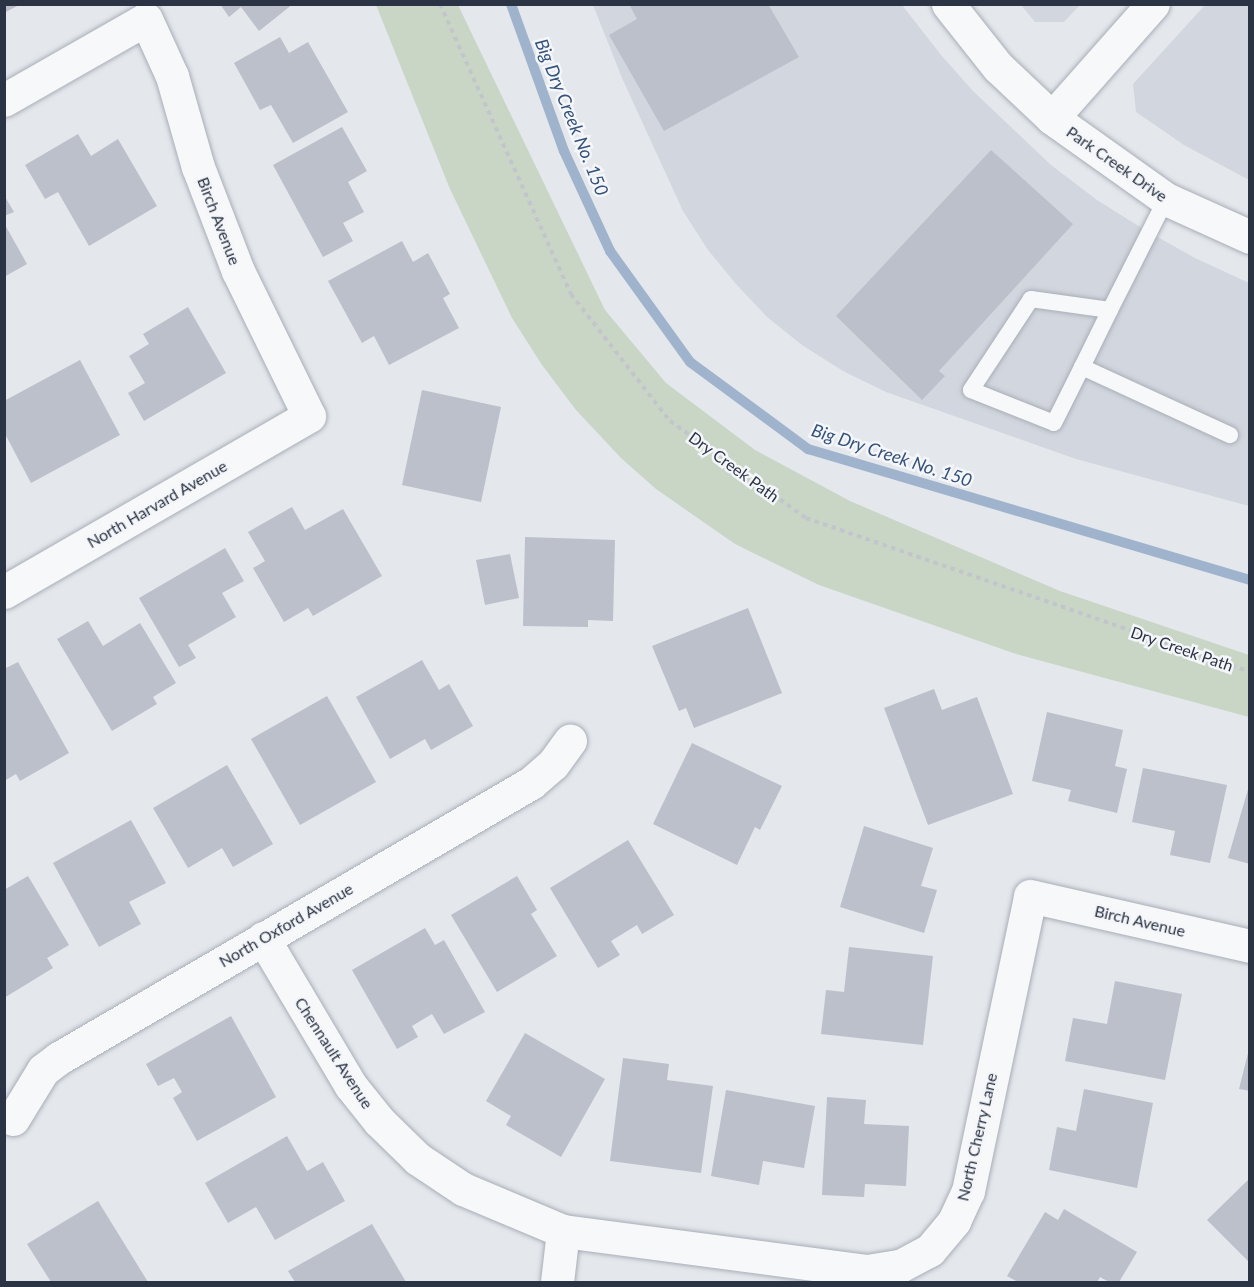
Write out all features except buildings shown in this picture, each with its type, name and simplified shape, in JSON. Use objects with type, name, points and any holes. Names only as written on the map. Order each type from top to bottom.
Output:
[{"type":"street","name":"Park Creek Drive","points":[[948,4],[998,67],[1052,118],[1166,199],[1250,237]]},
{"type":"street","name":"Park Creek Drive","points":[[1052,118],[1153,4]]},
{"type":"street","name":"Birch Avenue","points":[[4,100],[146,19],[172,76],[198,167],[238,271],[309,416]]},
{"type":"street","name":"North Harvard Avenue","points":[[4,592],[309,416]]},
{"type":"street","name":"North Oxford Avenue","points":[[13,1119],[43,1070],[59,1058],[531,783],[554,764],[570,741]]},
{"type":"street","name":"Birch Avenue","points":[[1030,896],[1250,946]]},
{"type":"street","name":"North Cherry Lane","points":[[563,1231],[867,1271],[900,1266],[930,1250],[954,1221],[968,1191],[1030,896]]},
{"type":"street","name":"Chennault Avenue","points":[[263,938],[351,1086],[379,1121],[418,1159],[463,1189],[563,1231]]},
{"type":"street","points":[[557,1282],[563,1231]]},
{"type":"lane","points":[[1110,310],[1031,299],[971,390],[1054,423],[1166,199]]},
{"type":"lane","points":[[1082,367],[1230,435]]},
{"type":"path","name":"Dry Creek Path","points":[[440,4],[571,294],[670,421],[806,518],[1250,672]]},
{"type":"shaded area","points":[[593,5],[902,5],[973,91],[1051,165],[1097,200],[1145,230],[1195,258],[1249,283],[1249,506],[1076,459],[886,392],[843,371],[802,345],[767,317],[736,284],[708,250],[683,211],[622,78]]},
{"type":"shaded area","points":[[1021,5],[1080,5],[1064,22],[1035,22]]},
{"type":"shaded area","points":[[1205,5],[1249,5],[1249,180],[1184,145],[1136,112],[1133,84]]},
{"type":"green space","points":[[376,5],[458,5],[605,310],[666,383],[755,450],[850,501],[1060,591],[1249,655],[1249,717],[1016,654],[819,585],[735,544],[656,489],[621,458],[576,410],[542,365],[512,318],[450,189]]},
{"type":"waterway","name":"Big Dry Creek No. 150","points":[[511,4],[564,151],[610,251],[690,362],[808,449],[1250,580]]}]
